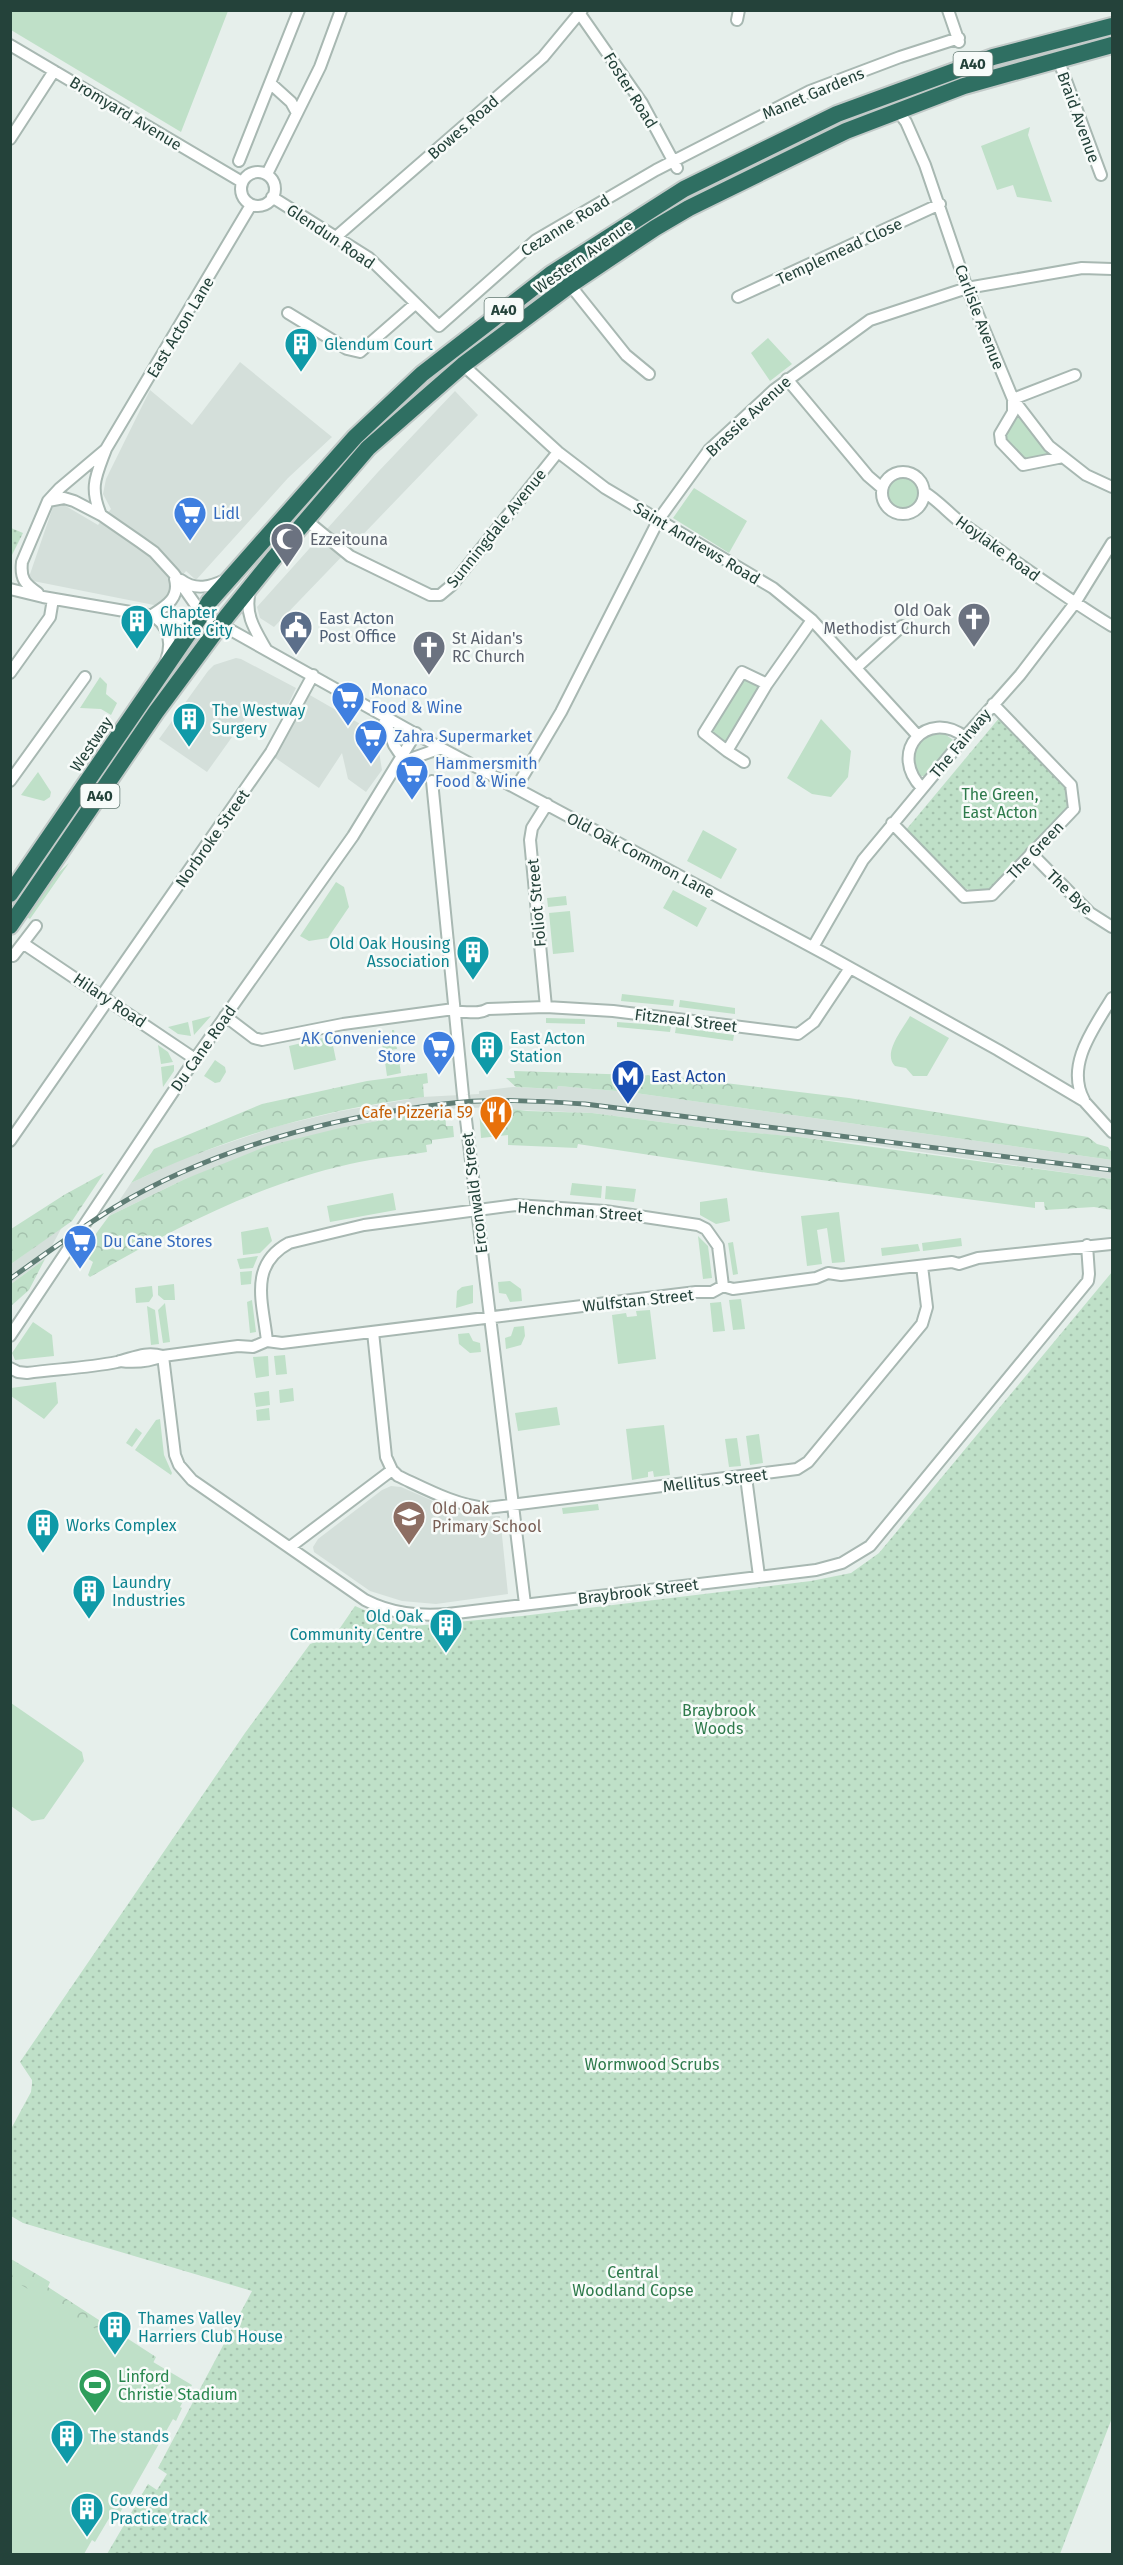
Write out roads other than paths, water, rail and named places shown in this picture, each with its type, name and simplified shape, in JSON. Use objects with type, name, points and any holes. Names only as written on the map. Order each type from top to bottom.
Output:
[{"type":"highway","name":"Western Avenue","points":[[202,615],[208,603],[227,579],[355,438],[422,374],[551,274],[684,189],[837,114],[993,57],[1113,26]]},
{"type":"highway","name":"Western Avenue","points":[[10,926],[220,624],[368,448],[463,365],[570,285],[688,208],[846,131],[897,110],[964,86],[1113,45]]},
{"type":"highway","name":"Westway","points":[[10,894],[202,615]]},
{"type":"street","points":[[239,161],[299,10]]},
{"type":"street","points":[[267,174],[320,67],[340,10]]},
{"type":"street","name":"Manet Gardens","points":[[675,166],[734,128],[810,91],[890,61],[959,40],[948,10]]},
{"type":"street","name":"Foster Road","points":[[581,12],[642,103],[675,166]]},
{"type":"street","name":"Bowes Road","points":[[338,236],[543,57],[581,12]]},
{"type":"street","name":"Bromyard Avenue","points":[[12,48],[242,182]]},
{"type":"street","name":"Braid Avenue","points":[[1058,59],[1101,175]]},
{"type":"street","points":[[10,139],[54,71]]},
{"type":"street","points":[[270,83],[291,102],[297,113]]},
{"type":"street","name":"Carlisle Avenue","points":[[897,110],[911,133],[940,204],[967,288],[1013,399],[1041,436],[1063,457],[1086,475],[1113,487]]},
{"type":"street","name":"Cezanne Road","points":[[440,326],[536,240],[647,175],[675,166]]},
{"type":"street","points":[[262,172],[267,174],[274,182],[272,197],[265,204],[251,205],[243,198],[242,182],[250,174],[262,172]]},
{"type":"street","name":"Glendun Road","points":[[272,197],[338,236],[369,258],[440,326]]},
{"type":"street","name":"Templemead Close","points":[[738,297],[940,204]]},
{"type":"street","name":"East Acton Lane","points":[[101,515],[93,490],[94,480],[106,449],[251,205]]},
{"type":"street","name":"Brassie Avenue","points":[[516,788],[561,712],[659,519],[709,450],[787,379],[870,320],[967,288],[1082,268],[1113,269]]},
{"type":"street","points":[[570,285],[626,356],[649,374]]},
{"type":"street","points":[[288,313],[346,349],[360,352],[415,304]]},
{"type":"street","name":"Saint Andrews Road","points":[[463,365],[558,452],[605,488],[773,588],[812,620],[918,736]]},
{"type":"street","points":[[1063,457],[1026,466],[1021,464],[1001,442],[1000,434],[1013,412],[1013,399],[1075,375]]},
{"type":"street","points":[[787,379],[868,476],[882,488],[881,495],[887,508],[900,514],[914,511],[923,500],[924,492]]},
{"type":"street","name":"East Acton Lane","points":[[48,501],[106,449]]},
{"type":"street","name":"Sunningdale Avenue","points":[[306,520],[351,556],[430,595],[440,595],[452,585],[558,452]]},
{"type":"street","name":"Hoylake Road","points":[[882,488],[889,476],[902,472],[915,475],[920,480],[924,492],[959,521],[1075,603],[1113,626]]},
{"type":"street","name":"Old Oak Common Lane","points":[[48,501],[64,498],[101,515],[154,552],[174,574],[202,615],[267,649],[441,748],[813,947],[1084,1101],[1113,1132]]},
{"type":"street","points":[[10,577],[22,562],[48,501]]},
{"type":"street","name":"The Fairway","points":[[813,947],[863,860],[891,824],[1020,675],[1075,603],[1113,543]]},
{"type":"street","points":[[10,673],[50,617],[48,598],[23,581],[22,562]]},
{"type":"street","points":[[152,615],[168,605],[175,594],[177,586],[174,574]]},
{"type":"street","name":"Old Oak Common Lane","points":[[174,574],[190,587],[227,579]]},
{"type":"street","points":[[254,582],[248,612],[252,626],[267,649]]},
{"type":"street","points":[[10,589],[48,598],[177,620],[202,615]]},
{"type":"street","points":[[152,615],[166,627],[170,641],[168,656],[160,674]]},
{"type":"street","points":[[727,751],[767,684],[812,620]]},
{"type":"street","points":[[856,667],[902,626]]},
{"type":"street","points":[[744,762],[704,733],[742,672],[767,684]]},
{"type":"street","name":"Norbroke Street","points":[[10,1141],[266,760],[313,675]]},
{"type":"street","points":[[10,782],[85,678]]},
{"type":"street","name":"The Green","points":[[891,824],[964,897],[992,895],[1074,809],[1071,785],[993,704]]},
{"type":"street","points":[[383,715],[400,760],[441,748]]},
{"type":"street","points":[[922,788],[910,773],[908,764],[908,754],[918,736],[932,728],[942,727],[950,728],[965,737]]},
{"type":"street","name":"Du Cane Road","points":[[10,1336],[195,1059],[329,871],[416,733]]},
{"type":"street","name":"Erconwald Street","points":[[432,781],[476,1210],[525,1604]]},
{"type":"street","name":"Foliot Street","points":[[546,1007],[530,840],[532,828],[547,804]]},
{"type":"street","name":"The Bye","points":[[1032,853],[1090,913],[1113,927]]},
{"type":"street","points":[[13,956],[36,926]]},
{"type":"street","name":"Hilary Road","points":[[24,944],[195,1059]]},
{"type":"street","name":"Fitzneal Street","points":[[454,1010],[481,1013],[488,1008],[546,1007],[613,1011],[798,1034],[814,1022],[850,968]]},
{"type":"street","points":[[1084,1101],[1078,1089],[1077,1079],[1080,1060],[1088,1038],[1113,998]]},
{"type":"street","points":[[225,1016],[254,1038],[262,1040],[343,1024],[454,1010]]},
{"type":"street","name":"Henchman Street","points":[[267,1341],[260,1283],[265,1264],[273,1253],[289,1243],[364,1225],[516,1205],[554,1206],[624,1213],[698,1225],[711,1234],[718,1246],[723,1286]]},
{"type":"street","name":"Wulfstan Street","points":[[10,1368],[27,1373],[120,1361],[135,1355],[150,1353],[162,1356],[238,1346],[253,1347],[267,1341],[282,1343],[490,1319],[696,1292],[712,1292],[723,1286],[733,1289],[816,1278],[828,1273],[841,1275],[952,1262],[959,1264],[978,1258],[1112,1243]]},
{"type":"street","name":"Braybrook Street","points":[[162,1356],[173,1447],[179,1465],[192,1480],[365,1600],[390,1611],[426,1616],[829,1568],[852,1559],[870,1546],[1088,1281],[1087,1245]]},
{"type":"street","name":"Mellitus Street","points":[[392,1470],[398,1476],[474,1508],[487,1508],[746,1477],[790,1471],[802,1467],[922,1324],[927,1307],[922,1266]]},
{"type":"street","points":[[290,1547],[392,1470],[386,1457],[373,1332]]},
{"type":"street","points":[[746,1477],[759,1576]]},
{"type":"railway","points":[[10,1279],[115,1207],[192,1168],[274,1138],[317,1127],[359,1117],[461,1102],[514,1101],[585,1104],[1112,1170]]},
{"type":"place","name":"Glendum Court","points":[[301,373]]},
{"type":"place","name":"Lidl","points":[[190,542]]},
{"type":"place","name":"Ezzeitouna","points":[[287,568]]},
{"type":"place","name":"Old Oak Methodist Church","points":[[974,648]]},
{"type":"place","name":"Chapter White City","points":[[137,650]]},
{"type":"place","name":"East Acton Post Office","points":[[296,656]]},
{"type":"place","name":"St Aidan's RC Church","points":[[429,676]]},
{"type":"place","name":"Monaco Food & Wine","points":[[348,727]]},
{"type":"place","name":"The Westway Surgery","points":[[189,748]]},
{"type":"place","name":"Zahra Supermarket","points":[[371,765]]},
{"type":"place","name":"Hammersmith Food & Wine","points":[[412,801]]},
{"type":"place","name":"Old Oak Housing Association","points":[[473,981]]},
{"type":"place","name":"AK Convenience Store","points":[[439,1076]]},
{"type":"place","name":"East Acton Station","points":[[487,1076]]},
{"type":"place","name":"East Acton","points":[[628,1105]]},
{"type":"place","name":"Cafe Pizzeria 59","points":[[496,1141]]},
{"type":"place","name":"Du Cane Stores","points":[[80,1270]]},
{"type":"place","name":"Old Oak Primary School","points":[[409,1546]]},
{"type":"place","name":"Works Complex","points":[[43,1554]]},
{"type":"place","name":"Laundry Industries","points":[[89,1620]]},
{"type":"place","name":"Old Oak Community Centre","points":[[446,1654]]},
{"type":"place","name":"Thames Valley Harriers Club House","points":[[115,2356]]},
{"type":"place","name":"Linford Christie Stadium","points":[[95,2414]]},
{"type":"place","name":"The stands","points":[[67,2465]]},
{"type":"place","name":"Covered Practice track","points":[[87,2538]]},
{"type":"park label","name":"The Green, East Acton","points":[[1000,803]]},
{"type":"park label","name":"Braybrook Woods","points":[[719,1719]]},
{"type":"park label","name":"Wormwood Scrubs","points":[[652,2064]]},
{"type":"park label","name":"Central Woodland Copse","points":[[633,2281]]}]
